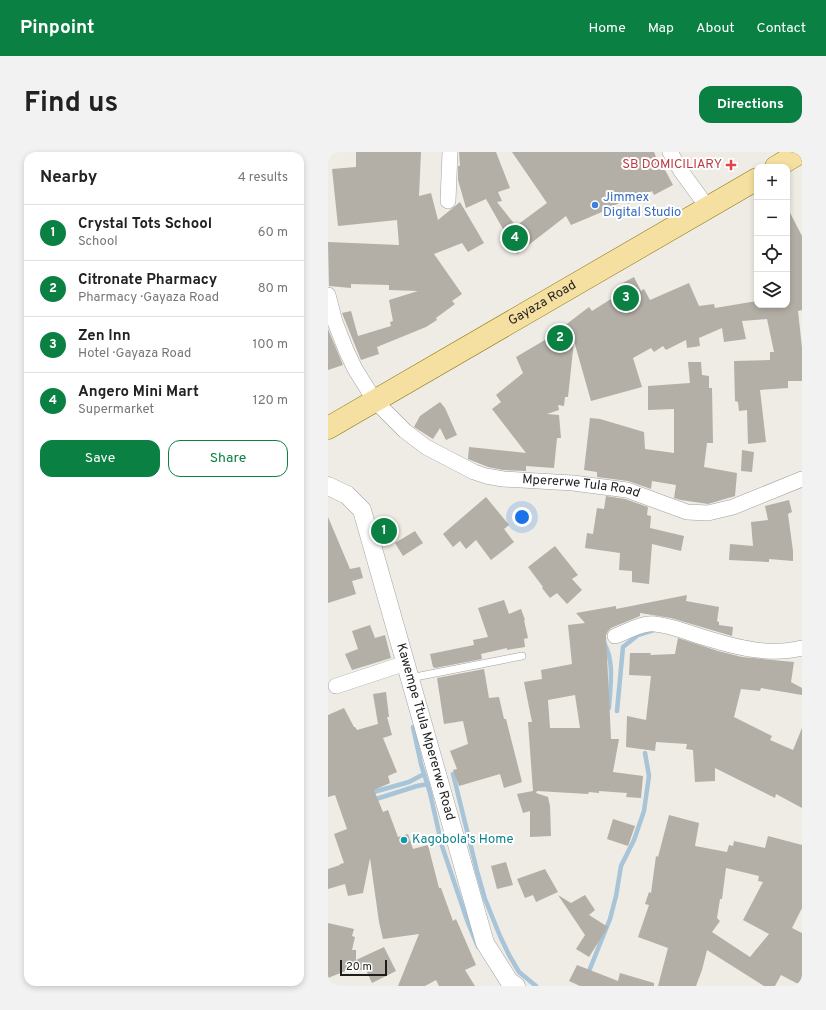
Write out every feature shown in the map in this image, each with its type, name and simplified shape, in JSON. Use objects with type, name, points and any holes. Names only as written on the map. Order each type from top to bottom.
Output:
[{"type":"main road","points":[[781,164],[801,152]]},
{"type":"main road","name":"Gayaza Road","points":[[328,428],[754,181]]},
{"type":"street","points":[[448,200],[450,152]]},
{"type":"street","points":[[670,152],[681,171],[708,208]]},
{"type":"street","name":"Mpererwe Tula Road","points":[[328,295],[335,322],[346,350],[355,369],[375,401],[405,431],[426,447],[474,472],[503,479],[573,483],[627,490],[687,512],[708,513],[733,507],[802,479]]},
{"type":"street","name":"Kawempe Ttula Mpererwe Road","points":[[328,486],[347,495],[362,510],[485,943],[509,981],[516,986]]},
{"type":"street","points":[[614,636],[644,625],[654,624],[691,633],[708,639],[770,652],[788,652],[802,648]]},
{"type":"street","points":[[336,686],[408,670]]},
{"type":"lane","points":[[408,670],[522,656]]},
{"type":"building","points":[[356,152],[421,152],[419,196],[431,193],[438,220],[460,202],[484,243],[468,252],[462,243],[434,254],[462,294],[452,301],[455,304],[436,318],[437,320],[426,327],[377,347],[379,354],[361,360],[342,313],[351,311],[358,336],[391,326],[390,322],[393,321],[389,300],[418,291],[389,290],[389,285],[351,284],[351,288],[329,286],[328,242],[399,245],[397,220],[338,226],[332,169],[356,167]]},
{"type":"building","points":[[459,152],[496,152],[510,188],[498,192],[502,201],[497,202],[516,226],[547,203],[512,152],[654,152],[660,167],[663,166],[673,185],[654,195],[652,191],[628,204],[626,200],[571,225],[566,216],[517,254],[486,199],[466,208],[458,180],[458,166],[460,166]]},
{"type":"building","points":[[790,213],[802,236],[802,310],[798,311],[802,348],[802,381],[788,381],[788,388],[760,390],[766,442],[748,444],[747,410],[739,411],[738,402],[735,401],[734,361],[770,360],[770,352],[774,352],[767,319],[742,321],[746,339],[724,342],[722,328],[699,338],[700,346],[687,348],[686,340],[666,350],[663,346],[654,352],[651,348],[633,358],[642,387],[591,401],[574,341],[568,397],[565,397],[564,406],[558,405],[559,410],[547,414],[559,415],[561,438],[557,438],[554,468],[526,466],[526,471],[503,470],[488,467],[468,459],[469,447],[526,453],[492,409],[501,402],[496,395],[523,373],[516,357],[550,337],[549,335],[589,307],[592,311],[622,292],[619,285],[634,277],[641,291],[644,289],[650,300],[689,283],[699,306],[714,304],[715,308],[754,302],[754,308],[790,308]]},
{"type":"building","points":[[328,329],[343,365],[328,370]]},
{"type":"building","points":[[688,362],[701,362],[702,375],[709,376],[709,388],[712,388],[713,443],[707,443],[704,467],[737,473],[735,496],[708,504],[681,500],[674,498],[676,485],[652,481],[651,489],[628,481],[597,477],[597,472],[584,470],[590,418],[600,419],[644,432],[645,449],[674,453],[674,409],[648,410],[648,386],[690,383]]},
{"type":"building","points":[[440,402],[445,408],[457,435],[446,440],[440,428],[433,439],[414,427],[420,416]]},
{"type":"building","points":[[742,450],[754,452],[752,472],[741,471]]},
{"type":"building","points":[[606,496],[625,499],[648,507],[647,515],[651,516],[650,528],[684,536],[681,551],[652,544],[649,584],[632,582],[632,571],[619,570],[620,553],[585,548],[587,533],[593,534],[597,508],[604,509]]},
{"type":"building","points":[[486,497],[509,525],[504,529],[514,542],[491,560],[476,540],[466,549],[460,541],[453,547],[443,534]]},
{"type":"building","points":[[789,500],[792,512],[788,514],[793,561],[769,559],[769,562],[729,560],[730,544],[753,546],[751,522],[768,520],[765,506]]},
{"type":"building","points":[[328,517],[350,569],[360,567],[363,578],[352,581],[356,594],[328,603]]},
{"type":"building","points":[[415,531],[423,543],[403,556],[395,543]]},
{"type":"building","points":[[555,546],[578,575],[572,579],[582,590],[567,604],[557,593],[550,598],[528,567]]},
{"type":"building","points":[[687,595],[686,601],[719,607],[717,621],[719,622],[719,625],[733,627],[732,636],[671,618],[640,613],[640,616],[611,628],[606,635],[611,739],[619,739],[613,772],[643,776],[641,798],[626,797],[627,793],[599,791],[599,793],[589,792],[588,794],[537,791],[536,793],[548,797],[550,806],[551,836],[530,837],[530,811],[523,813],[517,794],[533,791],[528,722],[532,722],[524,682],[542,679],[541,670],[572,664],[568,625],[585,623],[576,613],[616,606],[616,609]],"holes":[[[575,695],[580,728],[550,728],[548,700]]]},
{"type":"building","points":[[504,600],[509,614],[521,609],[525,620],[528,638],[524,639],[525,647],[507,650],[507,648],[481,654],[482,659],[435,668],[433,667],[430,654],[474,645],[473,640],[488,637],[478,608]]},
{"type":"building","points":[[370,625],[375,638],[385,635],[391,658],[352,670],[345,654],[358,649],[352,631]]},
{"type":"building","points":[[678,638],[742,657],[794,662],[791,682],[802,688],[802,695],[761,688],[760,691],[741,689],[734,717],[772,736],[770,740],[793,750],[802,728],[802,808],[776,794],[775,798],[715,768],[715,781],[695,782],[693,750],[686,749],[687,744],[656,742],[655,751],[626,747],[627,716],[646,720],[651,676],[629,675],[630,653],[651,653],[650,655],[675,654]]},
{"type":"building","points":[[484,669],[489,698],[499,697],[522,782],[504,788],[500,774],[459,786],[453,770],[457,769],[450,751],[468,744],[463,721],[444,724],[437,678]]},
{"type":"building","points":[[386,692],[389,717],[387,717],[392,735],[383,738],[397,772],[388,776],[390,783],[374,790],[383,812],[388,810],[398,837],[408,834],[413,849],[428,845],[439,888],[441,888],[453,921],[456,919],[476,965],[465,970],[475,986],[439,986],[436,980],[425,986],[398,986],[419,934],[383,939],[379,922],[370,858],[363,893],[348,896],[345,884],[328,889],[328,869],[344,863],[334,834],[347,829],[335,795],[328,797],[328,715],[344,708],[357,730],[378,724],[373,694]]},
{"type":"building","points":[[669,815],[699,823],[695,846],[727,852],[729,845],[733,846],[734,841],[765,848],[768,836],[802,845],[802,908],[792,928],[802,933],[802,986],[781,975],[775,986],[764,986],[707,950],[696,986],[658,986],[668,948],[638,937],[649,905],[645,904],[649,892],[651,893],[656,856],[658,857]],"holes":[[[726,868],[759,876],[758,881],[763,882],[743,920],[769,934],[750,957],[712,932],[720,921],[717,918],[720,899],[722,899]]]},
{"type":"building","points":[[613,819],[635,826],[628,846],[607,839]]},
{"type":"building","points":[[506,862],[513,885],[497,889],[491,866]]},
{"type":"building","points":[[545,869],[558,892],[536,902],[533,895],[525,898],[517,879]]},
{"type":"building","points":[[558,895],[571,903],[585,895],[595,910],[589,915],[608,927],[589,957],[576,949],[585,935]]},
{"type":"building","points":[[328,923],[354,929],[352,936],[355,937],[352,950],[356,950],[356,960],[384,947],[396,971],[372,983],[366,970],[348,970],[328,978]]},
{"type":"building","points":[[577,965],[618,981],[620,973],[654,983],[654,986],[580,986],[569,981]]},
{"type":"waterway","points":[[617,711],[623,647],[638,635],[654,630]]},
{"type":"waterway","points":[[604,643],[610,658],[611,666],[609,708]]},
{"type":"waterway","points":[[413,727],[442,846],[468,923],[478,947]]},
{"type":"waterway","points":[[583,986],[610,919],[616,896],[621,866],[634,840],[644,811],[649,776],[645,753]]},
{"type":"waterway","points":[[370,793],[409,782],[424,774]]},
{"type":"waterway","points":[[453,774],[485,899],[509,955],[519,972],[536,986]]},
{"type":"waterway","points":[[373,800],[428,784]]},
{"type":"place","name":"SB DOMICILIARY","points":[[731,165]]},
{"type":"place","name":"Jimmex Digital Studio","points":[[595,205]]},
{"type":"place","name":"Angero Mini Mart","points":[[515,238]]},
{"type":"place","name":"Zen Inn","points":[[626,298]]},
{"type":"place","name":"Citronate Pharmacy","points":[[560,338]]},
{"type":"place","name":"Crystal Tots School","points":[[384,531]]},
{"type":"place","name":"Kagobola's Home","points":[[404,840]]}]
